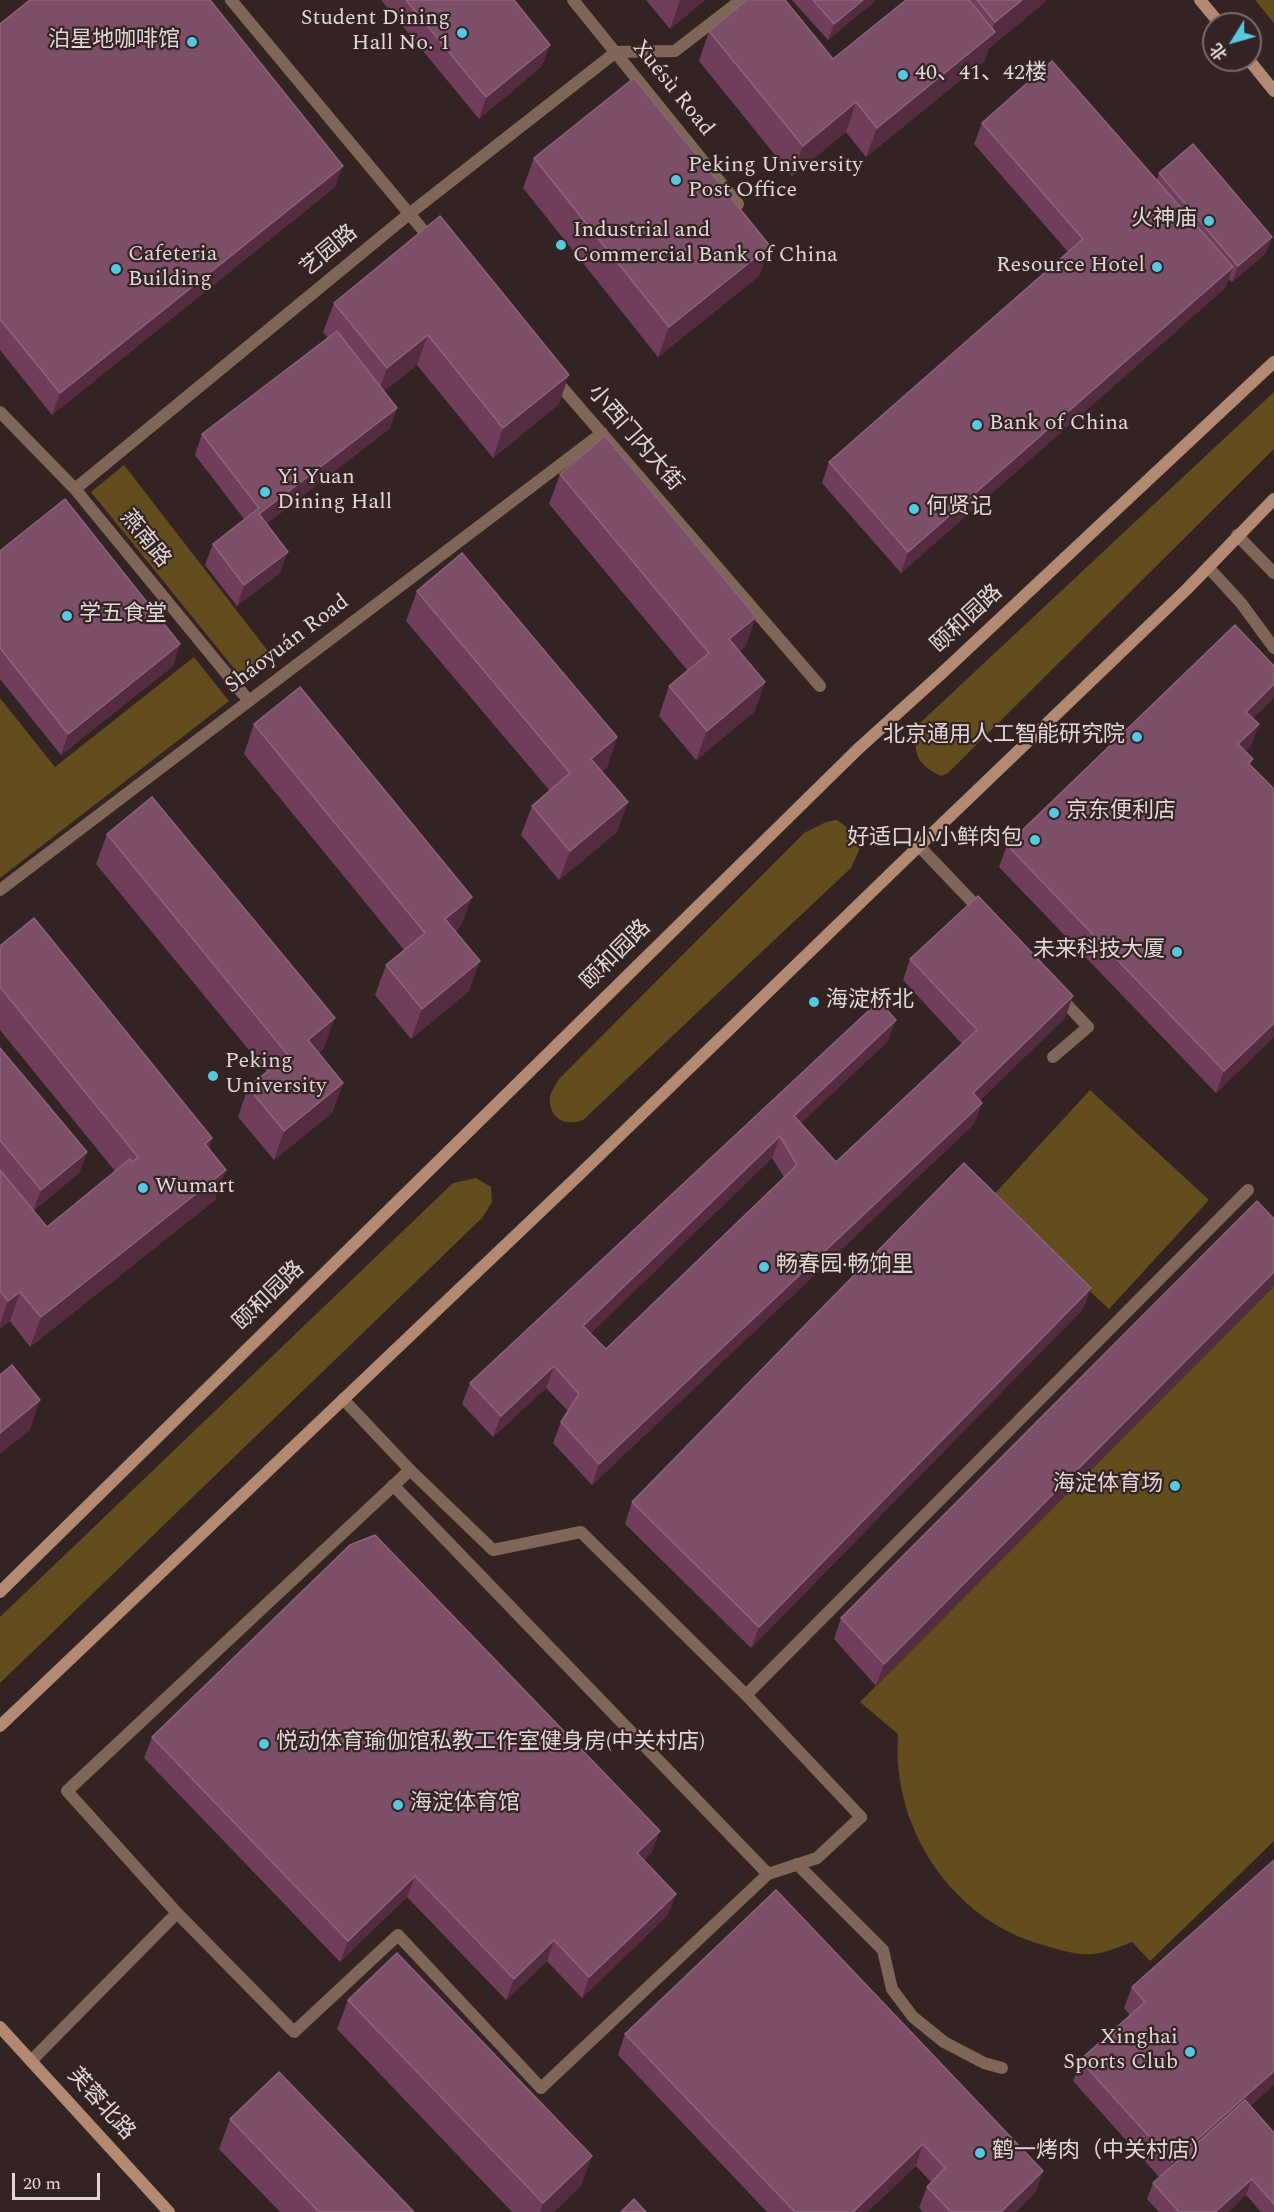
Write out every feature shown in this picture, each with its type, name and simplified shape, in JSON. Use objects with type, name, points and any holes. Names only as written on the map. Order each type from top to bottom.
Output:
[{"type":"street","points":[[231,0],[439,249]]},
{"type":"street","name":"Xuésù Road","points":[[573,0],[738,204]]},
{"type":"street","points":[[616,52],[675,51],[741,0]]},
{"type":"street","points":[[1200,0],[1210,12]]},
{"type":"street","name":"艺园路","points":[[75,489],[408,214],[616,52]]},
{"type":"street","points":[[1259,72],[1274,91]]},
{"type":"street","name":"颐和园路","points":[[0,1592],[858,749],[1274,362]]},
{"type":"street","name":"小西门内大街","points":[[548,372],[820,686]]},
{"type":"street","name":"燕南路","points":[[0,412],[75,489],[249,701]]},
{"type":"street","name":"Sháoyuán Road","points":[[0,890],[602,433]]},
{"type":"street","points":[[0,1726],[569,1184],[1187,590],[1237,535],[1274,499]]},
{"type":"street","points":[[1237,535],[1274,573]]},
{"type":"street","points":[[1208,567],[1241,603],[1274,648]]},
{"type":"street","points":[[919,846],[993,924]]},
{"type":"street","points":[[1048,984],[1088,1027],[1053,1057]]},
{"type":"street","points":[[746,1695],[1248,1190]]},
{"type":"street","points":[[344,1399],[410,1470],[493,1550],[581,1532],[746,1695],[861,1817],[817,1858],[768,1874],[541,2088],[398,1935],[294,2032],[177,1913],[67,1791],[410,1470]]},
{"type":"street","points":[[393,1485],[768,1874]]},
{"type":"street","points":[[797,1864],[883,1950],[892,1989],[913,2017],[944,2042],[984,2062],[1002,2068]]},
{"type":"street","points":[[31,2061],[177,1913]]},
{"type":"street","name":"芙蓉北路","points":[[0,2027],[169,2212]]},
{"type":"shaded area","points":[[1255,0],[1274,0],[1274,23]]},
{"type":"shaded area","points":[[1274,392],[1274,449],[948,773],[941,776],[925,766],[920,761],[916,749],[920,723]]},
{"type":"shaded area","points":[[124,465],[271,655],[241,677],[91,492]]},
{"type":"shaded area","points":[[194,657],[229,701],[0,878],[0,698],[55,767]]},
{"type":"shaded area","points":[[837,820],[853,832],[860,848],[851,868],[583,1120],[570,1122],[559,1119],[552,1110],[550,1097],[559,1079],[804,833],[826,822]]},
{"type":"shaded area","points":[[1090,1090],[1209,1200],[1109,1309],[990,1199]]},
{"type":"shaded area","points":[[476,1178],[491,1187],[492,1202],[482,1218],[0,1683],[0,1617],[453,1183]]},
{"type":"shaded area","name":"海淀体育场","points":[[1274,1286],[1274,1841],[1150,1961],[1132,1942],[1107,1951],[1080,1954],[1043,1945],[1010,1933],[981,1915],[955,1892],[934,1865],[917,1835],[905,1803],[898,1769],[898,1734],[860,1702]]},
{"type":"building","name":"Cafeteria Building","points":[[30,0],[210,0],[343,166],[60,393],[0,319],[0,24]]},
{"type":"building","name":"Student Dining Hall No. 1","points":[[406,0],[514,0],[550,45],[486,97]]},
{"type":"building","name":"40、41、42楼","points":[[747,0],[785,0],[833,59],[906,0],[969,0],[995,32],[877,128],[856,102],[803,146],[709,31]]},
{"type":"building","points":[[813,0],[863,0],[834,24]]},
{"type":"building","points":[[977,0],[1022,0],[995,22]]},
{"type":"building","name":"Resource Hotel","points":[[1052,61],[1233,267],[908,552],[829,462],[1083,239],[982,123]]},
{"type":"building","points":[[634,78],[770,246],[669,327],[534,158]]},
{"type":"building","name":"火神庙","points":[[1193,144],[1272,237],[1238,266],[1159,173]]},
{"type":"building","points":[[440,216],[569,375],[503,428],[428,335],[387,368],[334,303]]},
{"type":"building","name":"Yi Yuan Dining Hall","points":[[337,331],[397,408],[259,514],[288,552],[244,585],[213,544],[259,508],[202,434]]},
{"type":"building","points":[[605,436],[756,617],[729,639],[765,682],[707,731],[669,686],[709,653],[560,474]]},
{"type":"building","name":"学五食堂","points":[[65,499],[180,644],[68,734],[0,648],[0,551]]},
{"type":"building","points":[[462,553],[617,737],[591,759],[628,802],[570,851],[532,806],[570,773],[417,591]]},
{"type":"building","name":"未来科技大厦","points":[[1235,625],[1274,666],[1274,684],[1246,712],[1259,724],[1238,744],[1253,759],[1248,763],[1274,789],[1274,1023],[1224,1071],[1007,845]]},
{"type":"building","points":[[300,687],[472,897],[445,919],[480,961],[422,1009],[386,965],[425,933],[254,724]]},
{"type":"building","points":[[152,797],[335,1018],[308,1040],[343,1083],[284,1131],[248,1087],[288,1055],[107,834]]},
{"type":"building","name":"畅春园·畅饷里","points":[[978,896],[1073,996],[973,1093],[982,1103],[599,1464],[561,1422],[579,1394],[554,1366],[501,1416],[470,1383],[879,1001],[896,1020],[794,1116],[836,1162],[977,1030],[910,959]],"holes":[[[780,1136],[797,1165],[606,1349],[583,1326]]]},
{"type":"building","points":[[34,918],[212,1138],[205,1144],[226,1170],[41,1317],[20,1292],[8,1301],[0,1291],[0,1170],[47,1227],[130,1159],[133,1162],[138,1157],[0,987],[0,946]]},
{"type":"building","points":[[0,1048],[87,1152],[41,1190],[0,1140]]},
{"type":"building","points":[[964,1163],[1091,1288],[759,1627],[632,1502]]},
{"type":"building","points":[[1257,1201],[1274,1219],[1274,1272],[884,1664],[841,1618]]},
{"type":"building","points":[[12,1365],[40,1400],[0,1433],[0,1375]]},
{"type":"building","name":"海淀体育馆","points":[[375,1535],[660,1831],[637,1853],[676,1894],[589,1977],[554,1940],[514,1979],[415,1876],[348,1941],[152,1737],[350,1545]]},
{"type":"building","name":"Xinghai Sports Club","points":[[1274,1860],[1274,2071],[1172,2162],[1080,2060],[1145,2002],[1132,1987]]},
{"type":"building","points":[[776,1890],[1043,2171],[1001,2212],[951,2212],[927,2187],[945,2168],[923,2144],[853,2212],[795,2212],[625,2034]]},
{"type":"building","points":[[397,1953],[592,2156],[543,2203],[348,2000]]},
{"type":"building","points":[[279,2072],[414,2212],[319,2212],[230,2119]]},
{"type":"building","points":[[1245,2100],[1274,2133],[1274,2204],[1252,2179],[1215,2212],[1179,2212],[1153,2183]]},
{"type":"building","points":[[634,2199],[646,2212],[621,2212]]},
{"type":"place","name":"Student Dining Hall No. 1","points":[[462,33]]},
{"type":"place","name":"泊星地咖啡馆","points":[[192,42]]},
{"type":"place","name":"40、41、42楼","points":[[903,75]]},
{"type":"place","name":"Peking University Post Office","points":[[676,180]]},
{"type":"place","name":"火神庙","points":[[1209,221]]},
{"type":"place","name":"Industrial and Commercial Bank of China","points":[[561,245]]},
{"type":"place","name":"Resource Hotel","points":[[1157,267]]},
{"type":"place","name":"Cafeteria Building","points":[[116,269]]},
{"type":"place","name":"Bank of China","points":[[977,425]]},
{"type":"place","name":"Yi Yuan Dining Hall","points":[[265,492]]},
{"type":"place","name":"何贤记","points":[[914,509]]},
{"type":"place","name":"学五食堂","points":[[67,616]]},
{"type":"place","name":"北京通用人工智能研究院","points":[[1137,737]]},
{"type":"place","name":"京东便利店","points":[[1054,813]]},
{"type":"place","name":"好适口小小鲜肉包","points":[[1035,840]]},
{"type":"place","name":"未来科技大厦","points":[[1177,952]]},
{"type":"place","name":"海淀桥北","points":[[814,1002]]},
{"type":"place","name":"Peking University","points":[[213,1076]]},
{"type":"place","name":"Wumart","points":[[143,1188]]},
{"type":"place","name":"畅春园·畅饷里","points":[[764,1267]]},
{"type":"place","name":"海淀体育场","points":[[1175,1486]]},
{"type":"place","name":"悦动体育瑜伽馆私教工作室健身房(中关村店)","points":[[264,1744]]},
{"type":"place","name":"海淀体育馆","points":[[398,1805]]},
{"type":"place","name":"Xinghai Sports Club","points":[[1190,2052]]},
{"type":"place","name":"鹤一烤肉（中关村店）","points":[[980,2153]]}]
